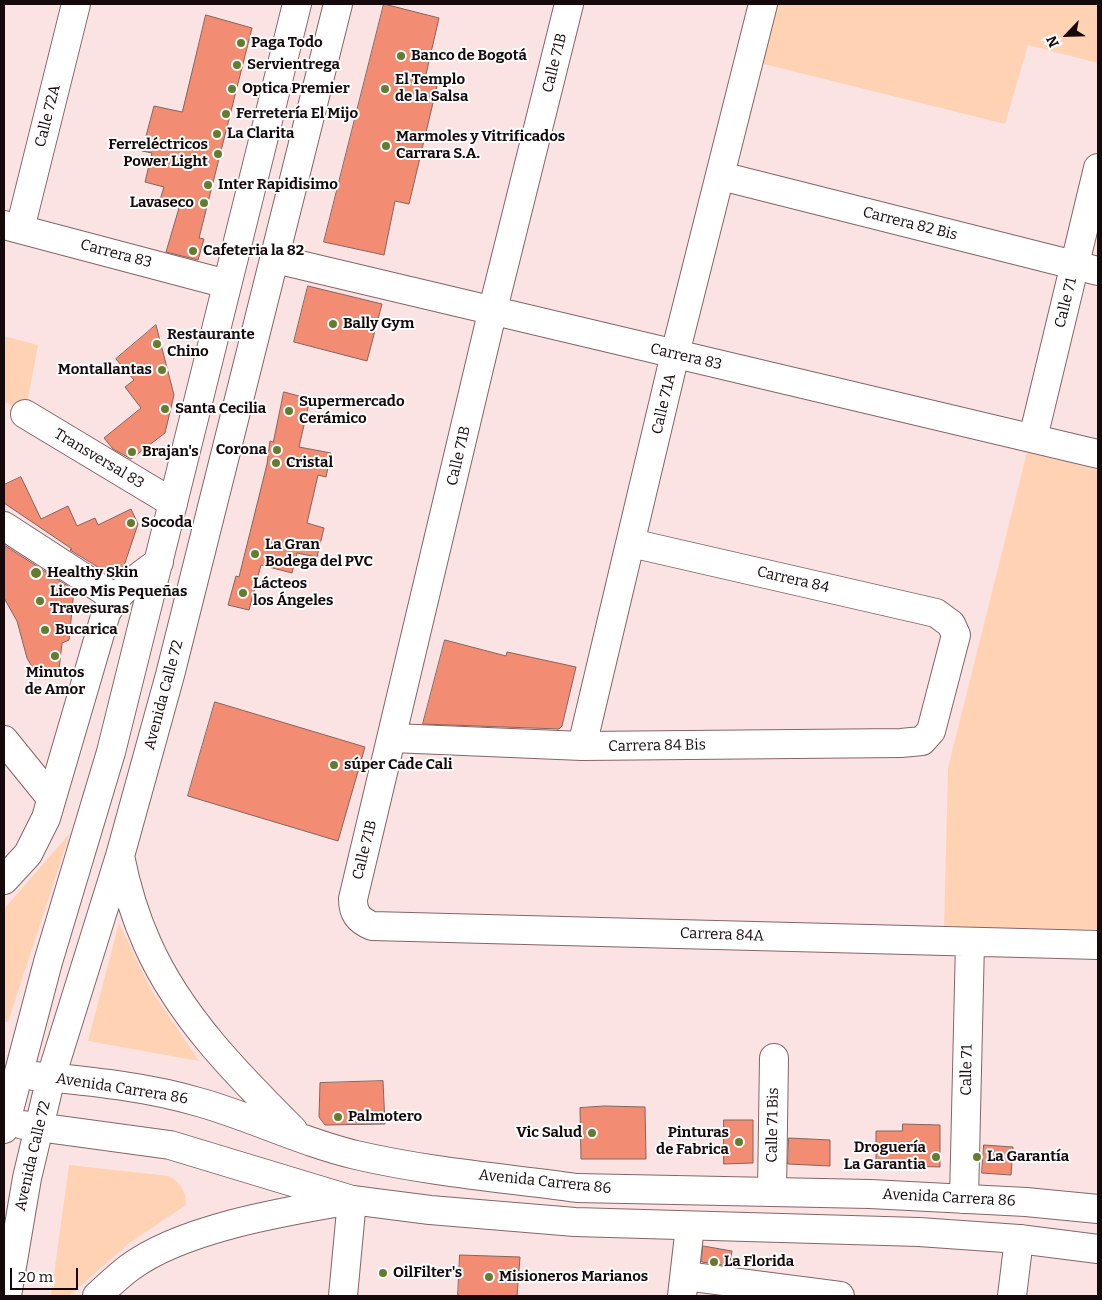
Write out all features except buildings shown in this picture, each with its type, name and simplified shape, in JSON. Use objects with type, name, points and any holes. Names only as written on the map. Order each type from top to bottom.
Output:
[{"type":"street","name":"Calle 72A","points":[[12,227],[76,4]]},
{"type":"street","points":[[297,4],[112,752],[48,962],[11,1074],[4,1125],[40,1126],[178,1147],[352,1200],[503,1218],[690,1226],[919,1232],[1019,1239],[1098,1249]]},
{"type":"street","name":"Avenida Calle 72","points":[[6,1296],[27,1178],[51,1077],[120,856],[170,675],[338,4]]},
{"type":"street","name":"Calle 71B","points":[[353,909],[353,899],[393,738],[493,309],[569,4]]},
{"type":"street","name":"Calle 71A","points":[[582,746],[632,543],[675,354],[764,4]]},
{"type":"street","name":"Calle 71","points":[[1033,438],[1086,269],[1098,168]]},
{"type":"street","name":"Carrera 82 Bis","points":[[721,176],[1086,269]]},
{"type":"street","name":"Carrera 83","points":[[12,227],[227,284]]},
{"type":"street","name":"Carrera 83","points":[[275,259],[493,309],[1098,454]]},
{"type":"street","name":"Transversal 83","points":[[25,414],[173,503]]},
{"type":"street","points":[[4,526],[115,598]]},
{"type":"street","name":"Carrera 84","points":[[632,543],[936,613],[951,624],[956,635],[931,731],[922,741]]},
{"type":"street","points":[[4,880],[19,865],[36,840],[51,798],[101,627],[115,598],[130,582],[158,562]]},
{"type":"street","name":"Carrera 84 Bis","points":[[393,738],[582,746],[922,741]]},
{"type":"street","points":[[4,740],[51,798]]},
{"type":"street","points":[[120,856],[134,912],[147,945],[168,980],[206,1037],[225,1060],[300,1137]]},
{"type":"street","name":"Carrera 84A","points":[[353,909],[361,921],[372,926],[1098,945]]},
{"type":"street","name":"Calle 71","points":[[964,1198],[970,942]]},
{"type":"street","name":"Calle 71 Bis","points":[[772,1192],[774,1058]]},
{"type":"street","name":"Avenida Carrera 86","points":[[11,1074],[51,1077],[182,1098],[250,1118],[330,1148],[382,1160],[577,1188],[870,1194],[964,1198],[1098,1209]]},
{"type":"street","points":[[97,1296],[129,1268],[178,1242],[269,1216],[352,1200]]},
{"type":"street","points":[[343,1296],[352,1200]]},
{"type":"street","points":[[690,1226],[683,1286],[840,1296]]},
{"type":"street","points":[[1012,1296],[1019,1239]]},
{"type":"shaded area","points":[[774,4],[1098,4],[1098,63],[1028,45],[1005,124],[760,63]]},
{"type":"shaded area","points":[[4,336],[38,345],[25,414],[4,401]]},
{"type":"shaded area","points":[[1027,452],[1098,470],[1098,929],[944,928],[948,768]]},
{"type":"shaded area","points":[[70,833],[8,1022],[4,1022],[4,909]]},
{"type":"shaded area","points":[[119,923],[151,990],[199,1061],[88,1041]]},
{"type":"shaded area","points":[[69,1165],[169,1176],[182,1188],[186,1205],[128,1244],[69,1296],[51,1296]]},
{"type":"place","name":"Paga Todo","points":[[241,43]]},
{"type":"place","name":"Banco de Bogotá","points":[[401,56]]},
{"type":"place","name":"Servientrega","points":[[237,65]]},
{"type":"place","name":"Optica Premier","points":[[232,89]]},
{"type":"place","name":"El Templo de la Salsa","points":[[385,89]]},
{"type":"place","name":"Ferretería El Mijo","points":[[226,114]]},
{"type":"place","name":"La Clarita","points":[[217,134]]},
{"type":"place","name":"Marmoles y Vitrificados Carrara S.A.","points":[[386,146]]},
{"type":"place","name":"Ferreléctricos Power Light","points":[[218,154]]},
{"type":"place","name":"Inter Rapidisimo","points":[[208,185]]},
{"type":"place","name":"Lavaseco","points":[[204,203]]},
{"type":"place","name":"Cafeteria la 82","points":[[193,251]]},
{"type":"place","name":"Bally Gym","points":[[333,324]]},
{"type":"place","name":"Restaurante Chino","points":[[157,344]]},
{"type":"place","name":"Montallantas","points":[[162,370]]},
{"type":"place","name":"Santa Cecilia","points":[[165,409]]},
{"type":"place","name":"Supermercado Cerámico","points":[[289,411]]},
{"type":"place","name":"Corona","points":[[277,450]]},
{"type":"place","name":"Brajan's","points":[[132,452]]},
{"type":"place","name":"Cristal","points":[[276,463]]},
{"type":"place","name":"Socoda","points":[[131,523]]},
{"type":"place","name":"La Gran Bodega del PVC","points":[[255,554]]},
{"type":"place","name":"Healthy Skin","points":[[36,573]]},
{"type":"place","name":"Lácteos los Ángeles","points":[[243,593]]},
{"type":"place","name":"Liceo Mis Pequeñas Travesuras","points":[[40,601]]},
{"type":"place","name":"Bucarica","points":[[45,630]]},
{"type":"place","name":"Minutos de Amor","points":[[55,656]]},
{"type":"place","name":"súper Cade Cali","points":[[334,765]]},
{"type":"place","name":"Palmotero","points":[[338,1117]]},
{"type":"place","name":"Vic Salud","points":[[592,1133]]},
{"type":"place","name":"Pinturas de Fabrica","points":[[739,1142]]},
{"type":"place","name":"Droguería La Garantia","points":[[936,1157]]},
{"type":"place","name":"La Garantía","points":[[977,1157]]},
{"type":"place","name":"La Florida","points":[[714,1262]]},
{"type":"place","name":"OilFilter's","points":[[383,1273]]},
{"type":"place","name":"Misioneros Marianos","points":[[489,1277]]}]
